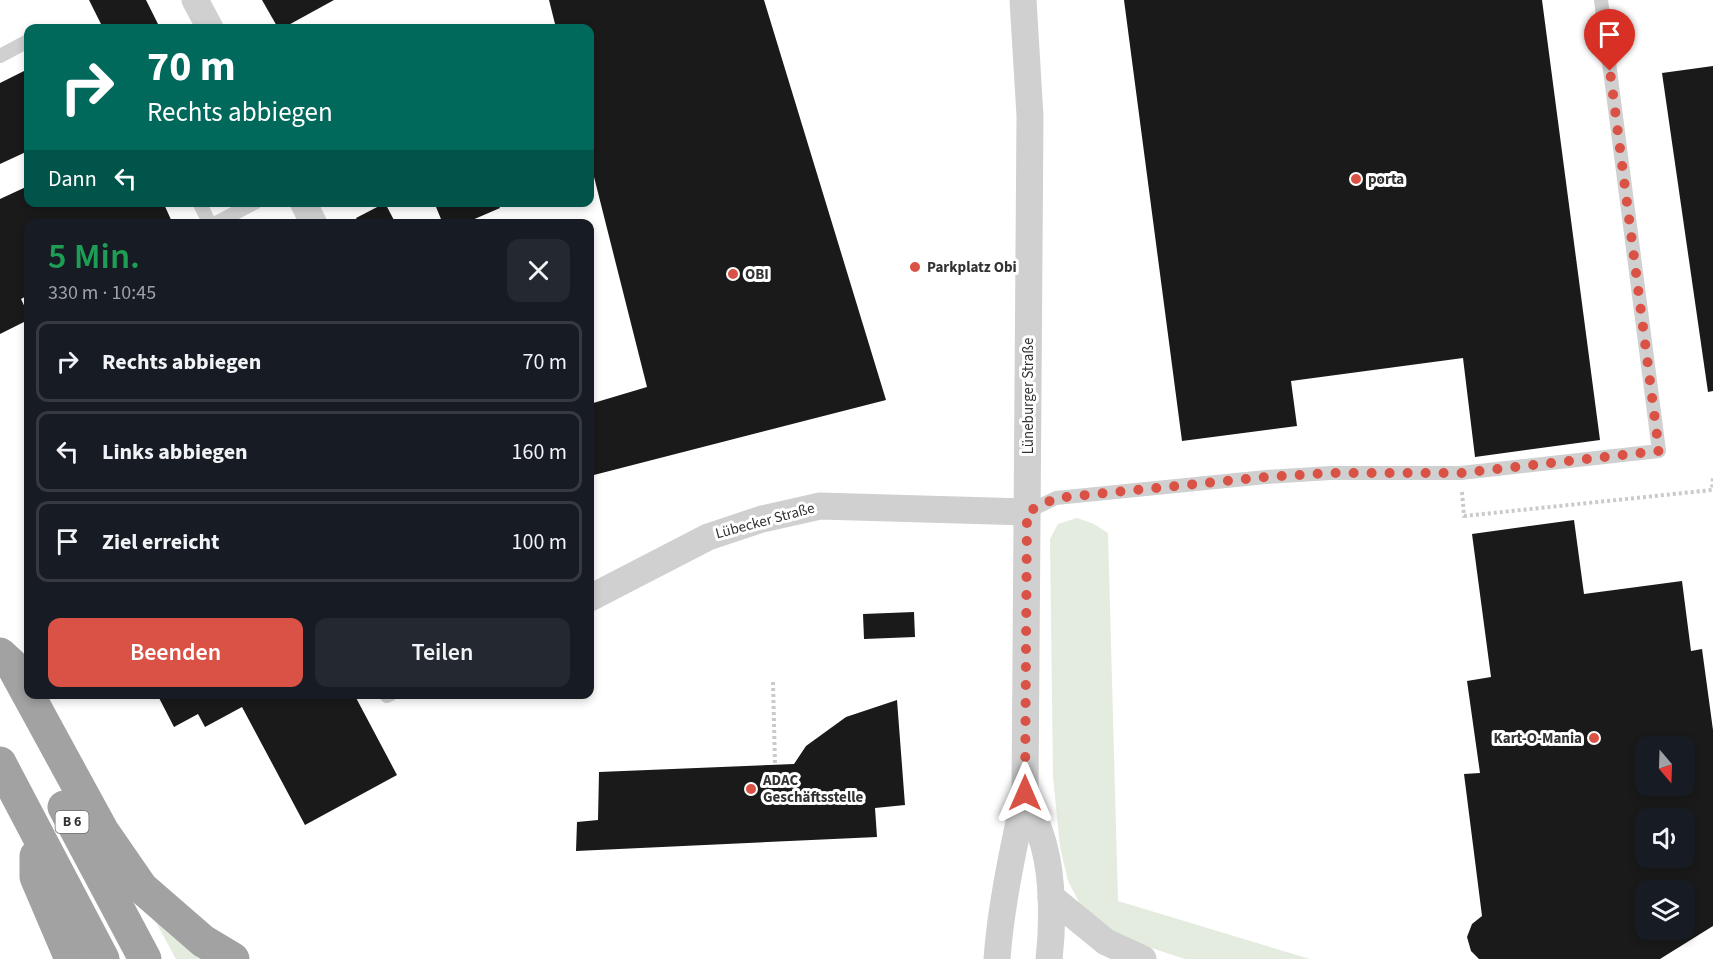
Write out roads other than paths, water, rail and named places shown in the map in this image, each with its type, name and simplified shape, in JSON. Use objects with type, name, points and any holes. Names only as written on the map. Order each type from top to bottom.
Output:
[{"type":"highway","points":[[0,654],[12,665],[24,687]]},
{"type":"highway","name":"B 6","points":[[0,685],[145,959]]},
{"type":"highway","points":[[31,699],[102,830],[142,888],[203,941],[233,959]]},
{"type":"highway","name":"B 6","points":[[0,763],[103,959]]},
{"type":"highway","points":[[36,833],[36,877],[71,959]]},
{"type":"street","points":[[195,0],[205,24]]},
{"type":"street","name":"Lüneburger Straße","points":[[997,959],[998,936],[1011,858],[1025,793],[1030,116],[1023,0]]},
{"type":"street","name":"Lübecker Straße","points":[[594,596],[708,537],[762,519],[820,506],[1027,512]]},
{"type":"street","name":"Lüneburger Straße","points":[[1025,793],[1045,849],[1051,897],[1052,937],[1049,959]]},
{"type":"street","points":[[1051,897],[1106,942],[1143,959]]},
{"type":"lane","points":[[1027,512],[1056,498],[1266,477],[1338,472],[1461,473],[1659,451],[1601,0]]},
{"type":"lane","points":[[0,56],[24,43]]},
{"type":"lane","points":[[222,219],[246,207]]},
{"type":"place","name":"porta","points":[[1356,179]]},
{"type":"place","name":"Parkplatz Obi","points":[[915,267]]},
{"type":"place","name":"OBI","points":[[733,274]]},
{"type":"place","name":"Kart-O-Mania","points":[[1594,738]]},
{"type":"place","name":"ADAC Geschäftsstelle","points":[[751,789]]}]
